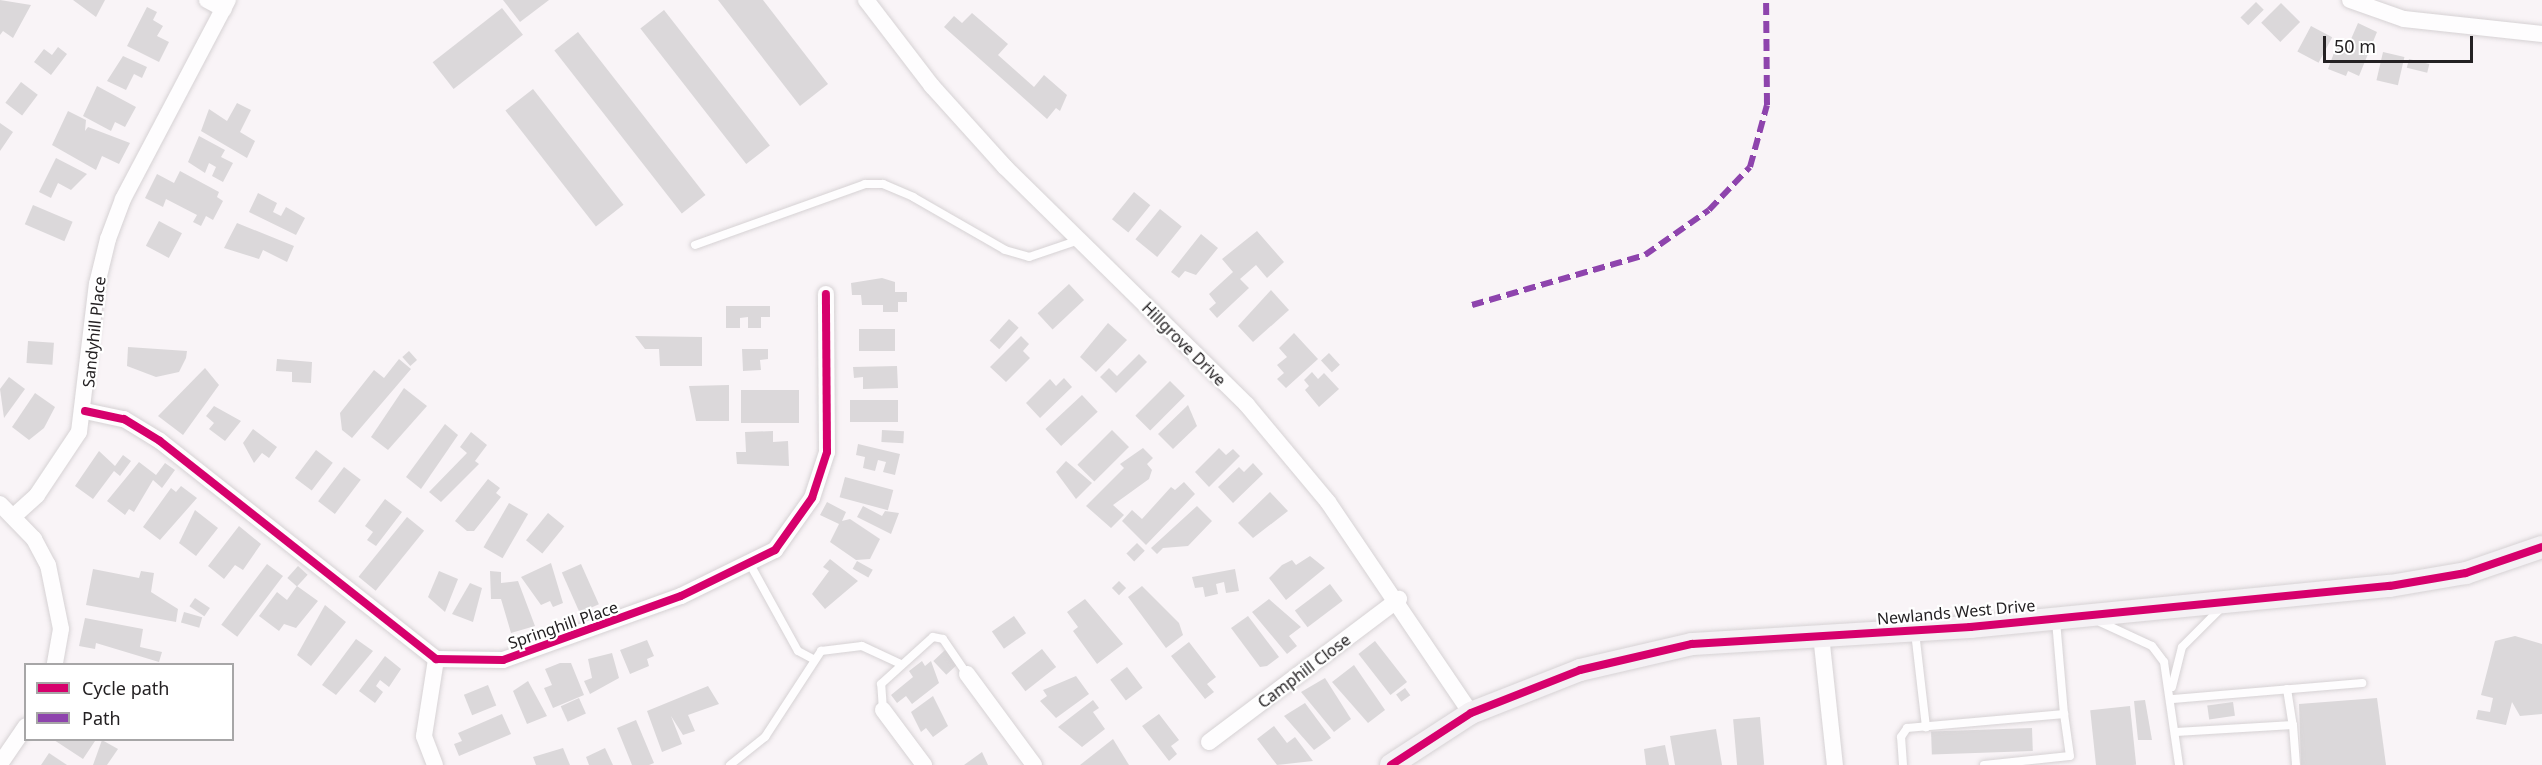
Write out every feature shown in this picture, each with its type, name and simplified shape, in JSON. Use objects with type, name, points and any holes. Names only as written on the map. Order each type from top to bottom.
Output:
[{"type":"street","name":"Sandyhill Place","points":[[15,516],[57,467],[85,411],[97,284],[108,239],[123,199],[226,4],[207,0]]},
{"type":"street","name":"Hillgrove Drive","points":[[866,0],[932,86],[1079,240],[1247,405],[1399,599],[1471,713]]},
{"type":"street","points":[[2350,0],[2404,19],[2542,34]]},
{"type":"street","name":"Springhill Place","points":[[436,659],[503,660],[530,654],[750,566],[789,534],[812,498],[827,452],[826,294]]},
{"type":"street","points":[[85,411],[124,419],[160,441],[436,659],[424,736],[435,765]]},
{"type":"street","points":[[0,504],[15,516],[48,565],[56,594],[61,629],[55,663]]},
{"type":"street","name":"Newlands West Drive","points":[[1391,765],[1471,713],[1580,670],[1632,656],[1692,644],[1915,631],[2232,601],[2466,573],[2542,547]]},
{"type":"street","name":"Camphill Close","points":[[1209,742],[1399,599]]},
{"type":"street","points":[[1821,635],[1835,765]]},
{"type":"street","points":[[967,675],[1034,765]]},
{"type":"street","points":[[883,710],[924,765]]},
{"type":"street","points":[[0,764],[24,729]]},
{"type":"lane","points":[[694,245],[865,184],[883,184],[913,197],[1005,250],[1029,257],[1079,240]]},
{"type":"lane","points":[[750,566],[798,651],[813,658]]},
{"type":"lane","points":[[2179,765],[2172,687],[2182,647],[2210,616],[2232,601]]},
{"type":"lane","points":[[2079,616],[2126,631],[2152,646],[2172,687]]},
{"type":"lane","points":[[1984,765],[2071,761],[2064,714],[2056,617]]},
{"type":"lane","points":[[1915,631],[1926,727]]},
{"type":"lane","points":[[883,710],[879,690],[901,664],[938,637],[967,675]]},
{"type":"lane","points":[[730,765],[765,737],[813,658],[821,651],[862,646],[901,664]]},
{"type":"lane","points":[[2173,699],[2362,683]]},
{"type":"lane","points":[[2287,689],[2296,765]]},
{"type":"lane","points":[[1903,765],[1902,732],[1926,727],[2064,714]]},
{"type":"lane","points":[[2176,732],[2293,725]]},
{"type":"building","points":[[0,0],[31,5],[13,38],[3,31],[0,35]]},
{"type":"building","points":[[73,0],[105,0],[96,17]]},
{"type":"building","points":[[503,0],[549,0],[520,22]]},
{"type":"building","points":[[718,0],[763,0],[828,84],[800,106]]},
{"type":"building","points":[[2256,2],[2264,10],[2248,25],[2240,18]]},
{"type":"building","points":[[2281,3],[2300,22],[2280,42],[2261,23]]},
{"type":"building","points":[[147,7],[157,12],[153,20],[163,26],[157,36],[169,42],[159,62],[127,46]]},
{"type":"building","points":[[502,8],[523,35],[454,89],[433,62]]},
{"type":"building","points":[[664,10],[770,146],[746,164],[640,28]]},
{"type":"building","points":[[972,13],[1008,44],[998,55],[1034,87],[1044,75],[1067,95],[1060,111],[1056,108],[1047,119],[944,27],[954,16],[962,23]]},
{"type":"building","points":[[2358,23],[2377,32],[2359,76],[2348,71],[2346,76],[2328,69],[2338,42],[2348,46]]},
{"type":"building","points":[[2311,26],[2332,37],[2319,63],[2297,52]]},
{"type":"building","points":[[578,32],[705,195],[682,214],[554,50]]},
{"type":"building","points":[[58,47],[67,54],[51,75],[34,62],[44,49],[52,55]]},
{"type":"building","points":[[2383,52],[2404,57],[2398,85],[2376,80]]},
{"type":"building","points":[[123,56],[147,67],[142,78],[134,74],[126,90],[107,81]]},
{"type":"building","points":[[2409,59],[2429,64],[2427,73],[2407,68]]},
{"type":"building","points":[[21,82],[38,95],[22,115],[5,103]]},
{"type":"building","points":[[97,86],[136,107],[125,127],[115,122],[111,131],[83,116]]},
{"type":"building","points":[[533,89],[624,205],[596,226],[505,111]]},
{"type":"building","points":[[237,103],[251,110],[240,132],[255,141],[247,158],[201,131],[209,109],[227,121]]},
{"type":"building","points":[[68,111],[86,120],[85,131],[88,127],[130,143],[119,164],[102,156],[96,170],[52,145]]},
{"type":"building","points":[[0,123],[13,132],[0,151]]},
{"type":"building","points":[[199,136],[225,150],[221,157],[233,163],[223,182],[212,176],[216,167],[209,163],[205,173],[188,162]]},
{"type":"building","points":[[56,158],[87,174],[71,190],[58,183],[51,198],[39,192]]},
{"type":"building","points":[[180,171],[219,192],[217,197],[223,201],[213,220],[206,216],[201,226],[193,222],[197,215],[166,199],[163,207],[145,198],[157,174],[174,183]]},
{"type":"building","points":[[1134,192],[1150,205],[1128,232],[1112,219]]},
{"type":"building","points":[[258,193],[277,203],[273,212],[281,216],[286,207],[305,218],[296,235],[249,212]]},
{"type":"building","points":[[33,205],[73,222],[64,241],[25,224]]},
{"type":"building","points":[[1160,209],[1182,227],[1157,257],[1135,239]]},
{"type":"building","points":[[159,221],[182,233],[169,258],[146,246]]},
{"type":"building","points":[[237,223],[294,246],[287,262],[263,250],[259,259],[224,248]]},
{"type":"building","points":[[1257,231],[1284,262],[1267,278],[1256,265],[1240,279],[1249,288],[1217,318],[1209,309],[1216,303],[1209,294],[1233,272],[1222,259]]},
{"type":"building","points":[[1201,234],[1218,248],[1196,275],[1185,271],[1179,278],[1171,272]]},
{"type":"building","points":[[882,278],[895,282],[895,292],[907,292],[907,302],[898,302],[898,312],[883,312],[883,305],[862,305],[861,295],[852,295],[851,283]]},
{"type":"building","points":[[1069,284],[1084,300],[1053,329],[1038,313]]},
{"type":"building","points":[[1271,290],[1289,310],[1253,342],[1238,326]]},
{"type":"building","points":[[726,306],[770,306],[770,317],[761,317],[761,328],[748,328],[748,317],[740,318],[740,328],[726,328]]},
{"type":"building","points":[[1009,319],[1019,328],[999,349],[990,341]]},
{"type":"building","points":[[1108,323],[1127,340],[1096,372],[1080,357]]},
{"type":"building","points":[[859,329],[895,329],[895,351],[859,351]]},
{"type":"building","points":[[1294,333],[1318,359],[1286,388],[1277,379],[1284,373],[1277,365],[1287,357],[1279,348]]},
{"type":"building","points":[[635,336],[702,337],[702,366],[660,366],[659,349],[645,349]]},
{"type":"building","points":[[1021,336],[1029,344],[1023,351],[1030,358],[1006,382],[990,367]]},
{"type":"building","points":[[28,341],[54,343],[52,365],[26,363]]},
{"type":"building","points":[[128,347],[187,351],[179,372],[156,377],[127,366]]},
{"type":"building","points":[[742,349],[768,349],[768,359],[760,360],[761,370],[743,371]]},
{"type":"building","points":[[409,351],[417,360],[410,366],[402,357]]},
{"type":"building","points":[[1329,353],[1340,365],[1332,372],[1321,361]]},
{"type":"building","points":[[1139,354],[1147,362],[1116,393],[1100,377],[1109,368],[1117,376]]},
{"type":"building","points":[[277,359],[312,362],[311,383],[292,382],[292,372],[276,371]]},
{"type":"building","points":[[399,359],[411,369],[352,438],[342,430],[340,413],[374,370],[384,378]]},
{"type":"building","points":[[897,366],[898,388],[863,389],[863,377],[854,378],[853,367]]},
{"type":"building","points":[[205,368],[219,385],[183,435],[158,416]]},
{"type":"building","points":[[1312,372],[1318,379],[1324,373],[1339,389],[1319,407],[1305,390],[1309,386],[1304,380]]},
{"type":"building","points":[[9,377],[25,389],[4,418],[0,389]]},
{"type":"building","points":[[1064,378],[1072,387],[1040,418],[1026,403],[1050,379],[1056,386]]},
{"type":"building","points":[[1170,381],[1185,396],[1150,430],[1135,416]]},
{"type":"building","points":[[729,385],[729,421],[696,421],[689,386]]},
{"type":"building","points":[[404,388],[427,406],[388,450],[371,437]]},
{"type":"building","points":[[741,390],[799,390],[799,423],[741,423]]},
{"type":"building","points":[[35,393],[55,407],[44,428],[29,440],[12,427]]},
{"type":"building","points":[[1082,395],[1098,412],[1061,446],[1045,429]]},
{"type":"building","points":[[850,400],[898,400],[898,422],[850,422]]},
{"type":"building","points":[[1188,405],[1197,426],[1173,449],[1158,434]]},
{"type":"building","points":[[214,406],[241,421],[225,441],[209,429],[214,423],[206,416]]},
{"type":"building","points":[[445,424],[458,435],[421,489],[406,477]]},
{"type":"building","points":[[253,429],[277,447],[269,458],[262,453],[254,463],[243,443]]},
{"type":"building","points":[[882,430],[904,431],[903,443],[881,442]]},
{"type":"building","points":[[1112,430],[1129,447],[1094,482],[1077,465]]},
{"type":"building","points":[[773,431],[773,442],[788,441],[789,466],[737,464],[736,452],[746,452],[745,432]]},
{"type":"building","points":[[471,432],[487,445],[475,461],[479,464],[441,502],[429,492],[467,453],[460,447]]},
{"type":"building","points":[[858,444],[900,454],[895,475],[883,472],[886,462],[878,460],[875,471],[863,468],[865,457],[856,455]]},
{"type":"building","points":[[1143,448],[1153,458],[1147,464],[1152,470],[1149,479],[1113,505],[1124,515],[1111,528],[1086,506],[1124,468],[1120,464]]},
{"type":"building","points":[[1219,448],[1226,455],[1233,449],[1240,456],[1209,487],[1195,472]]},
{"type":"building","points":[[316,450],[333,463],[312,491],[295,478]]},
{"type":"building","points":[[99,451],[115,466],[123,455],[131,461],[120,476],[114,471],[93,499],[75,486]]},
{"type":"building","points":[[1066,461],[1092,483],[1076,499],[1056,472]]},
{"type":"building","points":[[139,462],[156,475],[165,463],[175,470],[162,488],[153,480],[134,512],[129,509],[125,515],[107,501]]},
{"type":"building","points":[[1253,463],[1263,474],[1233,503],[1218,487],[1239,467],[1244,472]]},
{"type":"building","points":[[344,467],[361,480],[335,514],[318,501]]},
{"type":"building","points":[[845,477],[893,490],[888,510],[840,497]]},
{"type":"building","points":[[488,479],[500,488],[496,493],[501,497],[474,531],[467,531],[455,521]]},
{"type":"building","points":[[1184,482],[1195,494],[1146,545],[1122,521],[1132,510],[1142,519],[1171,487],[1175,490]]},
{"type":"building","points":[[181,486],[197,498],[160,540],[143,527],[171,488],[176,492]]},
{"type":"building","points":[[1270,492],[1288,511],[1253,538],[1238,523]]},
{"type":"building","points":[[385,499],[402,512],[376,546],[367,540],[373,532],[365,526]]},
{"type":"building","points":[[827,502],[846,512],[842,521],[850,519],[880,539],[870,559],[856,560],[830,542],[839,524],[820,515]]},
{"type":"building","points":[[509,503],[528,514],[503,558],[484,547]]},
{"type":"building","points":[[863,506],[882,516],[885,511],[899,513],[891,534],[857,517]]},
{"type":"building","points":[[1197,506],[1212,521],[1188,546],[1163,548],[1157,554],[1151,548]]},
{"type":"building","points":[[195,510],[218,528],[196,556],[179,543]]},
{"type":"building","points":[[548,513],[564,526],[542,553],[526,540]]},
{"type":"building","points":[[407,517],[424,531],[376,591],[359,577]]},
{"type":"building","points":[[239,526],[261,544],[243,570],[235,565],[224,579],[208,566]]},
{"type":"building","points":[[1137,543],[1145,551],[1134,561],[1126,554]]},
{"type":"building","points":[[1310,556],[1325,568],[1286,600],[1269,578],[1282,565],[1292,560],[1296,565]]},
{"type":"building","points":[[830,559],[858,581],[825,609],[812,594],[829,571],[823,567]]},
{"type":"building","points":[[857,561],[873,570],[868,578],[853,569]]},
{"type":"building","points":[[551,563],[563,603],[553,607],[550,601],[541,605],[521,577]]},
{"type":"building","points":[[267,564],[283,576],[237,637],[221,625]]},
{"type":"building","points":[[581,564],[599,604],[580,613],[562,573]]},
{"type":"building","points":[[298,566],[308,575],[297,587],[287,578]]},
{"type":"building","points":[[93,569],[139,578],[141,571],[154,573],[151,592],[178,609],[176,622],[86,605]]},
{"type":"building","points":[[1235,569],[1239,591],[1226,593],[1224,582],[1216,584],[1218,594],[1205,597],[1203,587],[1195,588],[1192,577]]},
{"type":"building","points":[[439,571],[458,579],[445,612],[428,597]]},
{"type":"building","points":[[490,571],[501,572],[501,583],[518,581],[535,626],[511,633],[501,599],[491,599]]},
{"type":"building","points":[[1119,581],[1126,588],[1119,595],[1112,588]]},
{"type":"building","points":[[470,583],[482,588],[473,622],[452,614]]},
{"type":"building","points":[[1330,584],[1343,601],[1307,627],[1295,610]]},
{"type":"building","points":[[297,586],[318,601],[296,628],[284,624],[279,631],[259,616],[277,592],[287,600]]},
{"type":"building","points":[[1142,586],[1179,623],[1183,635],[1166,648],[1128,597]]},
{"type":"building","points":[[195,598],[210,608],[204,616],[189,606]]},
{"type":"building","points":[[1085,599],[1123,644],[1097,664],[1073,631],[1078,627],[1067,612]]},
{"type":"building","points":[[1269,599],[1301,627],[1289,636],[1297,646],[1287,654],[1252,612]]},
{"type":"building","points":[[325,605],[346,622],[311,666],[297,655]]},
{"type":"building","points":[[184,612],[202,617],[199,628],[181,623]]},
{"type":"building","points":[[1014,616],[1026,633],[1004,649],[992,631]]},
{"type":"building","points":[[1248,616],[1279,657],[1267,666],[1260,667],[1231,628]]},
{"type":"building","points":[[85,618],[143,629],[140,647],[162,652],[159,662],[96,643],[95,649],[79,646]]},
{"type":"building","points":[[2515,636],[2542,644],[2542,714],[2520,716],[2512,702],[2506,725],[2476,719],[2478,710],[2490,712],[2493,698],[2481,695],[2495,641]]},
{"type":"building","points":[[356,639],[373,651],[336,695],[322,685]]},
{"type":"building","points":[[647,640],[654,656],[647,659],[649,666],[630,674],[620,650]]},
{"type":"building","points":[[1375,641],[1407,682],[1390,695],[1358,654]]},
{"type":"building","points":[[1189,642],[1216,677],[1207,684],[1214,692],[1205,699],[1171,656]]},
{"type":"building","points":[[1042,649],[1056,667],[1025,691],[1011,673]]},
{"type":"building","points":[[945,650],[958,664],[946,675],[933,661]]},
{"type":"building","points":[[612,653],[619,678],[590,694],[584,681],[592,678],[588,659]]},
{"type":"building","points":[[385,656],[401,669],[389,687],[380,680],[376,686],[383,692],[375,703],[359,691]]},
{"type":"building","points":[[922,661],[925,666],[931,661],[939,683],[912,704],[906,696],[897,703],[891,695],[913,677],[909,671]]},
{"type":"building","points":[[560,663],[571,663],[584,695],[553,708],[544,688],[552,685],[545,669]]},
{"type":"building","points":[[1354,665],[1385,710],[1368,723],[1332,682]]},
{"type":"building","points":[[1127,667],[1143,688],[1126,700],[1110,680]]},
{"type":"building","points":[[1076,676],[1089,694],[1056,718],[1040,701],[1047,696],[1043,690]]},
{"type":"building","points":[[1325,678],[1351,719],[1334,732],[1301,692]]},
{"type":"building","points":[[528,681],[547,716],[527,724],[513,691]]},
{"type":"building","points":[[488,685],[496,705],[472,715],[464,695]]},
{"type":"building","points":[[708,686],[719,704],[688,715],[695,731],[683,735],[671,716],[682,744],[662,752],[647,711]]},
{"type":"building","points":[[1405,688],[1410,695],[1401,702],[1396,694]]},
{"type":"building","points":[[933,696],[948,726],[933,737],[926,728],[921,732],[911,712]]},
{"type":"building","points":[[579,698],[586,714],[568,722],[561,706]]},
{"type":"building","points":[[2377,698],[2386,765],[2301,765],[2299,704]]},
{"type":"building","points":[[1093,700],[1099,708],[1093,712],[1105,729],[1082,747],[1058,727]]},
{"type":"building","points":[[2145,700],[2152,740],[2138,740],[2134,701]]},
{"type":"building","points":[[2233,702],[2235,716],[2209,719],[2207,706]]},
{"type":"building","points":[[1305,703],[1331,738],[1314,750],[1284,716]]},
{"type":"building","points":[[2130,706],[2136,765],[2096,765],[2090,710]]},
{"type":"building","points":[[502,714],[511,734],[459,756],[454,744],[462,741],[458,733]]},
{"type":"building","points":[[1159,714],[1179,740],[1171,746],[1177,754],[1169,761],[1142,726]]},
{"type":"building","points":[[1760,717],[1764,765],[1737,765],[1733,719]]},
{"type":"building","points":[[636,720],[654,763],[649,765],[632,765],[617,728]]},
{"type":"building","points":[[1274,726],[1287,743],[1295,737],[1313,761],[1277,765],[1257,739]]},
{"type":"building","points":[[2032,728],[2033,751],[1932,755],[1931,732]]},
{"type":"building","points":[[1716,729],[1722,765],[1675,765],[1670,736]]},
{"type":"building","points":[[1113,739],[1129,765],[1080,765]]},
{"type":"building","points":[[56,741],[95,741],[83,759]]},
{"type":"building","points":[[102,741],[118,749],[107,765],[93,765]]},
{"type":"building","points":[[1665,745],[1669,765],[1646,765],[1644,749]]},
{"type":"building","points":[[563,748],[570,765],[536,765],[533,757]]},
{"type":"building","points":[[605,748],[613,765],[589,765],[586,757]]},
{"type":"building","points":[[982,752],[988,765],[964,765]]},
{"type":"building","points":[[49,753],[67,765],[41,765]]},
{"type":"marked path","points":[[1472,305],[1645,255],[1709,210],[1750,167],[1767,105],[1766,0]]},
{"type":"cycle path","points":[[85,411],[124,419],[160,441],[436,659],[503,660],[681,596],[775,550],[812,498],[827,452],[826,294]]},
{"type":"cycle path","points":[[1391,765],[1471,713],[1580,670],[1692,644],[1970,627],[2390,586],[2466,573],[2542,547]]}]
